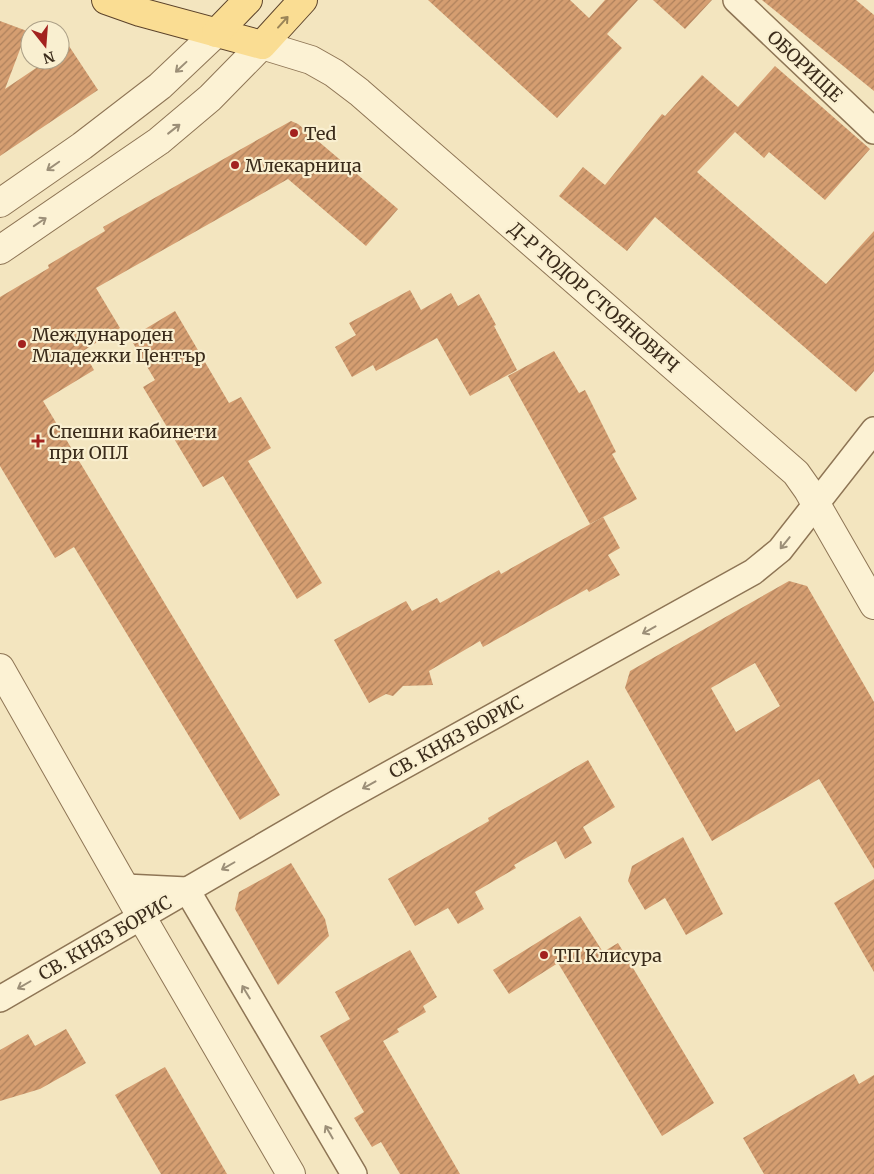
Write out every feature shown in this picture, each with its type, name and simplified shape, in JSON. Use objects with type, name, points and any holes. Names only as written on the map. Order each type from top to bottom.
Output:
[{"type":"main road","points":[[106,0],[140,12],[262,45],[303,0]]},
{"type":"main road","points":[[216,33],[248,0]]},
{"type":"street","name":"ОБОРИЩЕ","points":[[736,0],[874,131]]},
{"type":"street","points":[[0,203],[82,146],[160,86],[216,33]]},
{"type":"street","points":[[0,250],[159,141],[210,98],[262,45]]},
{"type":"street","name":"Д-Р ТОДОР СТОЯНОВИЧ","points":[[262,45],[310,60],[334,73],[360,92],[796,473],[874,605]]},
{"type":"street","name":"СВ. КНЯЗ БОРИС","points":[[0,999],[337,803],[753,572],[780,550],[874,430]]},
{"type":"street","points":[[0,668],[291,1174]]},
{"type":"street","points":[[125,887],[187,890],[354,1174]]},
{"type":"building","points":[[428,0],[570,0],[589,18],[605,0],[638,0],[607,34],[622,48],[557,118]]},
{"type":"building","points":[[653,0],[712,0],[685,29]]},
{"type":"building","points":[[762,0],[856,0],[874,15],[874,91]]},
{"type":"building","points":[[0,21],[20,28],[20,49],[5,89],[33,70],[70,70],[70,48],[98,90],[0,156]]},
{"type":"building","points":[[775,66],[870,149],[825,200],[769,152],[764,158],[735,132],[697,172],[826,284],[874,231],[874,371],[856,392],[655,217],[627,251],[559,196],[583,167],[605,185],[662,114],[665,116],[702,75],[738,107]]},
{"type":"building","points":[[291,121],[298,124],[398,209],[366,246],[288,179],[96,288],[120,328],[83,351],[94,370],[43,401],[280,795],[240,820],[74,547],[55,558],[0,466],[0,297],[49,268],[48,265],[105,231],[103,227]]},
{"type":"building","points":[[410,290],[421,310],[451,293],[458,306],[479,294],[517,370],[470,396],[437,338],[376,371],[373,365],[352,377],[335,347],[356,335],[349,323]]},
{"type":"building","points":[[175,311],[229,403],[241,397],[271,448],[248,461],[322,583],[297,599],[223,476],[203,487],[143,387],[155,380],[130,338]]},
{"type":"building","points":[[554,351],[579,393],[585,390],[616,452],[612,454],[637,499],[590,524],[508,376]]},
{"type":"building","points":[[603,517],[620,548],[608,555],[620,575],[589,592],[587,589],[483,647],[480,641],[429,671],[433,685],[403,686],[393,696],[386,694],[369,703],[334,640],[406,601],[412,611],[437,598],[440,603],[499,570],[501,574]]},
{"type":"building","points":[[789,581],[807,586],[874,702],[874,869],[819,779],[712,841],[625,688],[630,671]],"holes":[[[755,663],[780,706],[736,732],[711,688]]]},
{"type":"building","points":[[588,760],[615,807],[583,827],[592,843],[565,859],[556,841],[514,865],[516,868],[475,892],[484,909],[458,924],[448,908],[415,926],[388,879],[489,821],[488,818]]},
{"type":"building","points":[[683,837],[723,914],[686,935],[665,898],[645,910],[628,881],[632,866]]},
{"type":"building","points":[[291,863],[325,919],[329,936],[278,985],[235,909],[239,892]]},
{"type":"building","points":[[874,879],[874,972],[834,903]]},
{"type":"building","points":[[580,916],[603,952],[618,943],[714,1103],[662,1136],[558,963],[509,994],[493,970]]},
{"type":"building","points":[[410,950],[437,997],[423,1006],[426,1012],[397,1029],[399,1032],[383,1041],[460,1174],[400,1174],[381,1142],[372,1147],[354,1118],[364,1112],[320,1036],[350,1019],[335,992]]},
{"type":"building","points":[[66,1029],[86,1063],[40,1089],[0,1101],[0,1050],[28,1034],[35,1046]]},
{"type":"building","points":[[165,1067],[227,1174],[161,1174],[115,1095]]},
{"type":"building","points":[[854,1074],[859,1084],[874,1075],[874,1174],[764,1174],[743,1138]]},
{"type":"place","name":"Ted","points":[[294,133]]},
{"type":"place","name":"Млекарница","points":[[235,165]]},
{"type":"place","name":"Международен Младежки Център","points":[[22,344]]},
{"type":"place","name":"Спешни кабинети при ОПЛ","points":[[38,441]]},
{"type":"place","name":"ТП Клисура","points":[[544,955]]}]
